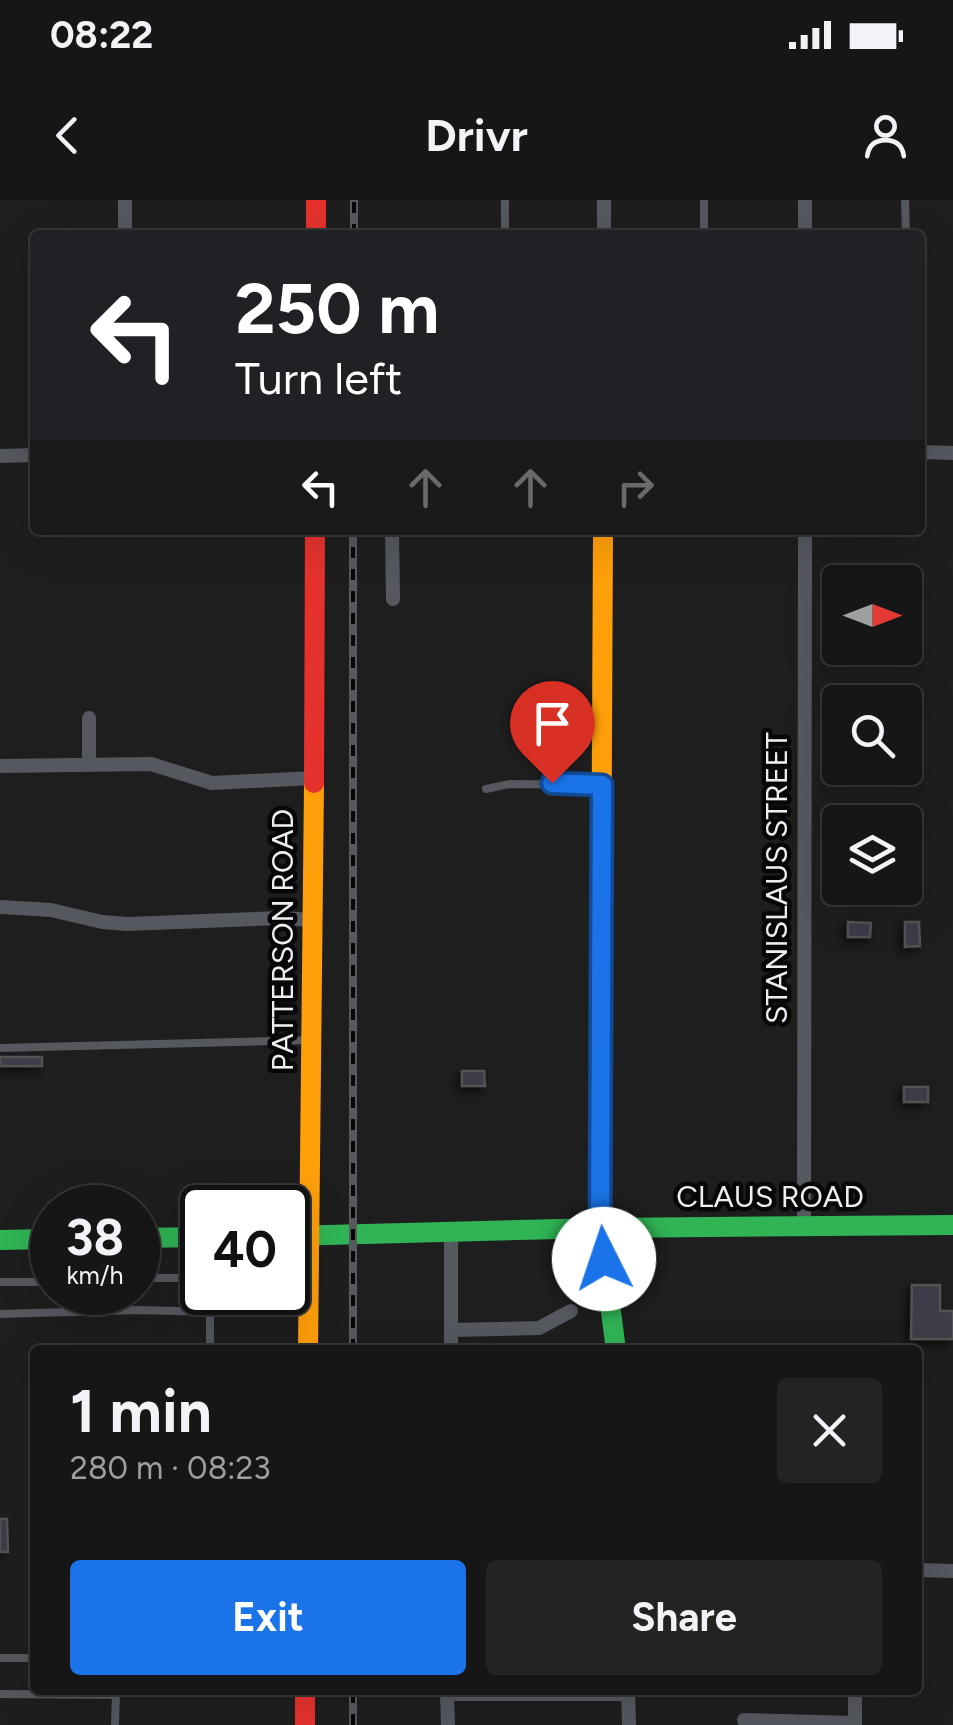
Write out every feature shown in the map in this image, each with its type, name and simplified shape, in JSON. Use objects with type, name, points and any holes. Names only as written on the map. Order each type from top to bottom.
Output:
[{"type":"main road","points":[[316,200],[316,230]]},
{"type":"main road","name":"PATTERSON ROAD","points":[[310,1236],[315,535]]},
{"type":"main road","points":[[603,535],[600,1228],[615,1345]]},
{"type":"main road","name":"CLAUS ROAD","points":[[310,1236],[600,1228],[953,1225]]},
{"type":"main road","points":[[0,1240],[30,1239]]},
{"type":"main road","name":"PATTERSON ROAD","points":[[308,1345],[309,1315]]},
{"type":"main road","points":[[305,1695],[305,1725]]},
{"type":"street","points":[[125,230],[126,200]]},
{"type":"street","points":[[604,200],[604,230]]},
{"type":"street","points":[[804,200],[804,230]]},
{"type":"street","points":[[925,452],[953,453]]},
{"type":"street","points":[[0,456],[30,455]]},
{"type":"street","points":[[392,535],[392,599]]},
{"type":"street","name":"STANISLAUS STREET","points":[[804,1227],[805,535]]},
{"type":"street","points":[[89,718],[89,764]]},
{"type":"street","points":[[0,766],[151,764],[212,783],[314,778]]},
{"type":"street","points":[[0,907],[51,910],[102,922],[314,920]]},
{"type":"street","points":[[451,1233],[451,1345]]},
{"type":"street","points":[[451,1330],[539,1328],[571,1311]]},
{"type":"street","points":[[922,1570],[953,1571]]},
{"type":"street","points":[[447,1695],[448,1725]]},
{"type":"street","points":[[628,1695],[629,1725]]},
{"type":"street","points":[[744,1720],[855,1724],[855,1695]]},
{"type":"lane","points":[[505,230],[506,200]]},
{"type":"lane","points":[[704,200],[704,230]]},
{"type":"lane","points":[[906,200],[906,230]]},
{"type":"lane","points":[[486,788],[510,784],[602,785]]},
{"type":"lane","points":[[0,1048],[312,1040]]},
{"type":"lane","points":[[0,1282],[30,1282]]},
{"type":"lane","points":[[0,1314],[30,1313]]},
{"type":"lane","points":[[209,1345],[210,1315]]},
{"type":"lane","points":[[0,1658],[30,1658]]},
{"type":"lane","points":[[0,1694],[30,1693]]},
{"type":"lane","points":[[116,1695],[116,1725]]},
{"type":"building","points":[[848,922],[871,923],[870,937],[848,937]]},
{"type":"building","points":[[905,922],[919,922],[920,946],[905,947]]},
{"type":"building","points":[[0,1057],[42,1057],[42,1066],[0,1066]]},
{"type":"building","points":[[462,1071],[484,1071],[485,1086],[462,1086]]},
{"type":"building","points":[[904,1087],[928,1087],[928,1102],[904,1102]]},
{"type":"building","points":[[912,1285],[940,1285],[940,1311],[953,1311],[953,1339],[911,1339]]},
{"type":"building","points":[[0,1519],[7,1519],[8,1552],[0,1552]]},
{"type":"railway","points":[[354,200],[354,230]]},
{"type":"railway","points":[[353,535],[353,1345]]},
{"type":"railway","points":[[353,1695],[353,1725]]},
{"type":"traffic: fast","points":[[601,935],[600,1228],[615,1345]]},
{"type":"traffic: fast","points":[[310,1235],[953,1225]]},
{"type":"traffic: fast","points":[[160,1238],[180,1237]]},
{"type":"traffic: fast","points":[[0,1240],[30,1239]]},
{"type":"traffic: slow","points":[[601,935],[603,535]]},
{"type":"traffic: slow","points":[[308,1345],[314,783]]},
{"type":"traffic: jam","points":[[316,200],[316,230]]},
{"type":"traffic: jam","points":[[314,783],[315,535]]},
{"type":"traffic: jam","points":[[305,1695],[305,1725]]},
{"type":"route","points":[[552,783],[602,785],[600,1228],[604,1259]]}]
